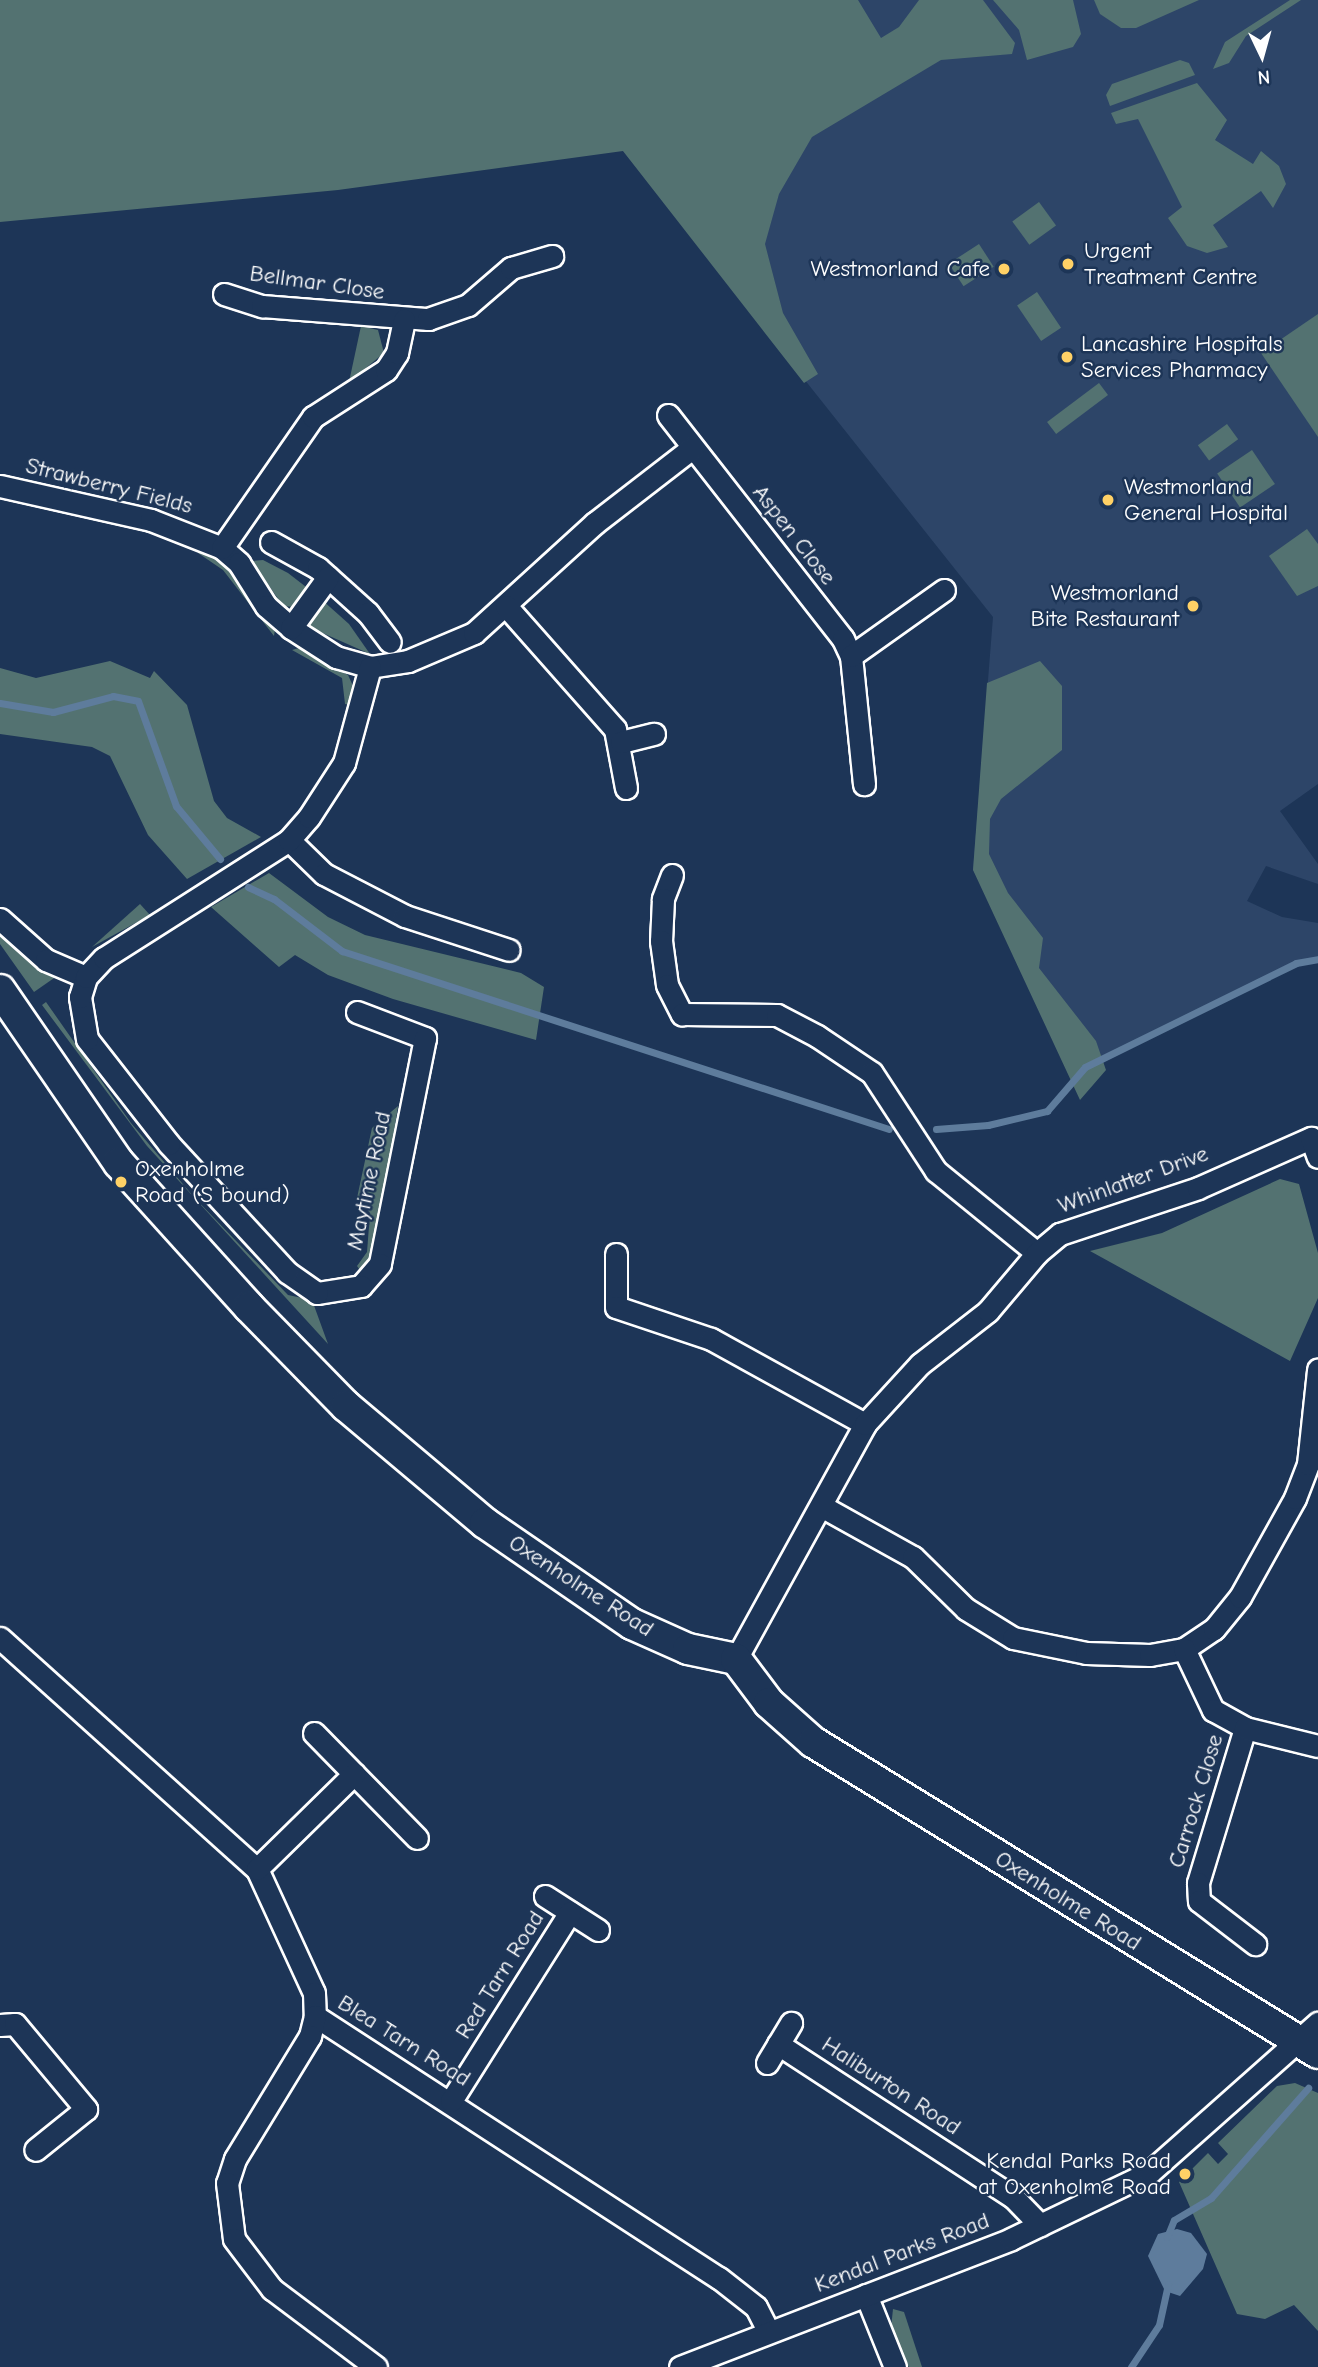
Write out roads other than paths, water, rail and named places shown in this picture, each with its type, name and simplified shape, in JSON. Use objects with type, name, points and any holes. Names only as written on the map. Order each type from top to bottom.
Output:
[{"type":"main road","name":"Oxenholme Road","points":[[0,990],[119,1163],[346,1406],[485,1523],[621,1617],[688,1649],[736,1658],[769,1703],[813,1742],[1311,2038]]},
{"type":"street","name":"Bellmar Close","points":[[224,294],[262,306],[404,320],[456,312],[511,268],[552,256]]},
{"type":"street","name":"Bellmar Close","points":[[222,548],[313,417],[386,370],[397,352],[404,320]]},
{"type":"street","name":"Aspen Close","points":[[668,415],[851,656]]},
{"type":"street","points":[[0,919],[46,960],[86,977],[128,939],[289,841],[327,795],[344,763],[370,667],[446,648],[506,606],[596,523],[692,448]]},
{"type":"street","name":"Strawberry Fields","points":[[0,486],[151,520],[222,548],[239,563],[266,606],[291,628],[336,657],[370,667]]},
{"type":"street","points":[[271,542],[328,577],[390,642]]},
{"type":"street","points":[[291,628],[328,577]]},
{"type":"street","points":[[864,784],[851,656],[944,590]]},
{"type":"street","points":[[506,606],[603,713],[621,742],[626,788]]},
{"type":"street","points":[[621,742],[654,734]]},
{"type":"street","points":[[289,841],[324,874],[405,916],[509,950]]},
{"type":"street","points":[[672,875],[663,899],[661,941],[667,985],[682,1014],[707,1026],[777,1015],[872,1073],[936,1171],[1037,1253]]},
{"type":"street","name":"Maytime Road","points":[[86,977],[80,1004],[87,1040],[169,1144],[287,1272],[317,1293],[361,1286],[380,1264],[425,1038],[356,1012]]},
{"type":"street","name":"Whinlatter Drive","points":[[736,1658],[823,1507],[865,1424],[920,1364],[988,1311],[1037,1253],[1060,1234],[1198,1188],[1316,1144]]},
{"type":"street","points":[[616,1254],[616,1307],[710,1339],[865,1424]]},
{"type":"street","points":[[823,1507],[914,1557],[966,1609],[1013,1638],[1086,1653],[1150,1655],[1184,1648],[1214,1629],[1240,1597],[1295,1498],[1308,1464],[1318,1370]]},
{"type":"street","name":"Blea Tarn Road","points":[[0,1638],[257,1869],[314,1993],[315,2016],[451,2101],[719,2278],[756,2307],[769,2332]]},
{"type":"street","name":"Carrock Close","points":[[1184,1648],[1213,1710],[1245,1728],[1318,1746]]},
{"type":"street","name":"Carrock Close","points":[[1245,1728],[1198,1883],[1199,1901],[1255,1944]]},
{"type":"street","points":[[314,1733],[416,1838]]},
{"type":"street","points":[[257,1869],[354,1774]]},
{"type":"street","points":[[545,1896],[598,1930]]},
{"type":"street","name":"Red Tarn Road","points":[[451,2101],[570,1912]]},
{"type":"street","points":[[315,2016],[310,2036],[235,2159],[227,2183],[233,2239],[272,2289],[376,2367]]},
{"type":"street","points":[[767,2063],[791,2023]]},
{"type":"street","points":[[0,2025],[15,2024],[86,2109],[35,2150]]},
{"type":"street","name":"Kendal Parks Road","points":[[680,2367],[1040,2225],[1172,2157],[1311,2038]]},
{"type":"street","name":"Haliburton Road","points":[[778,2044],[1013,2197],[1040,2225]]},
{"type":"street","points":[[866,2295],[895,2367]]},
{"type":"waterway","points":[[0,703],[53,712],[113,696],[138,701],[176,806],[220,859]]},
{"type":"waterway","points":[[248,887],[274,899],[342,951],[889,1129]]},
{"type":"waterway","points":[[936,1129],[988,1125],[1047,1111],[1085,1067],[1296,963],[1318,959]]},
{"type":"waterway","points":[[1167,2237],[1174,2220],[1211,2198],[1308,2088]]},
{"type":"waterway","points":[[1131,2367],[1159,2325],[1168,2284]]},
{"type":"place","name":"Urgent Treatment Centre","points":[[1068,264]]},
{"type":"place","name":"Westmorland Cafe","points":[[1004,269]]},
{"type":"place","name":"Lancashire Hospitals Services Pharmacy","points":[[1067,357]]},
{"type":"place","name":"Westmorland General Hospital","points":[[1108,500]]},
{"type":"place","name":"Westmorland Bite Restaurant","points":[[1193,606]]},
{"type":"place","name":"Oxenholme Road (S bound)","points":[[121,1182]]},
{"type":"place","name":"Kendal Parks Road at Oxenholme Road","points":[[1185,2174]]}]
